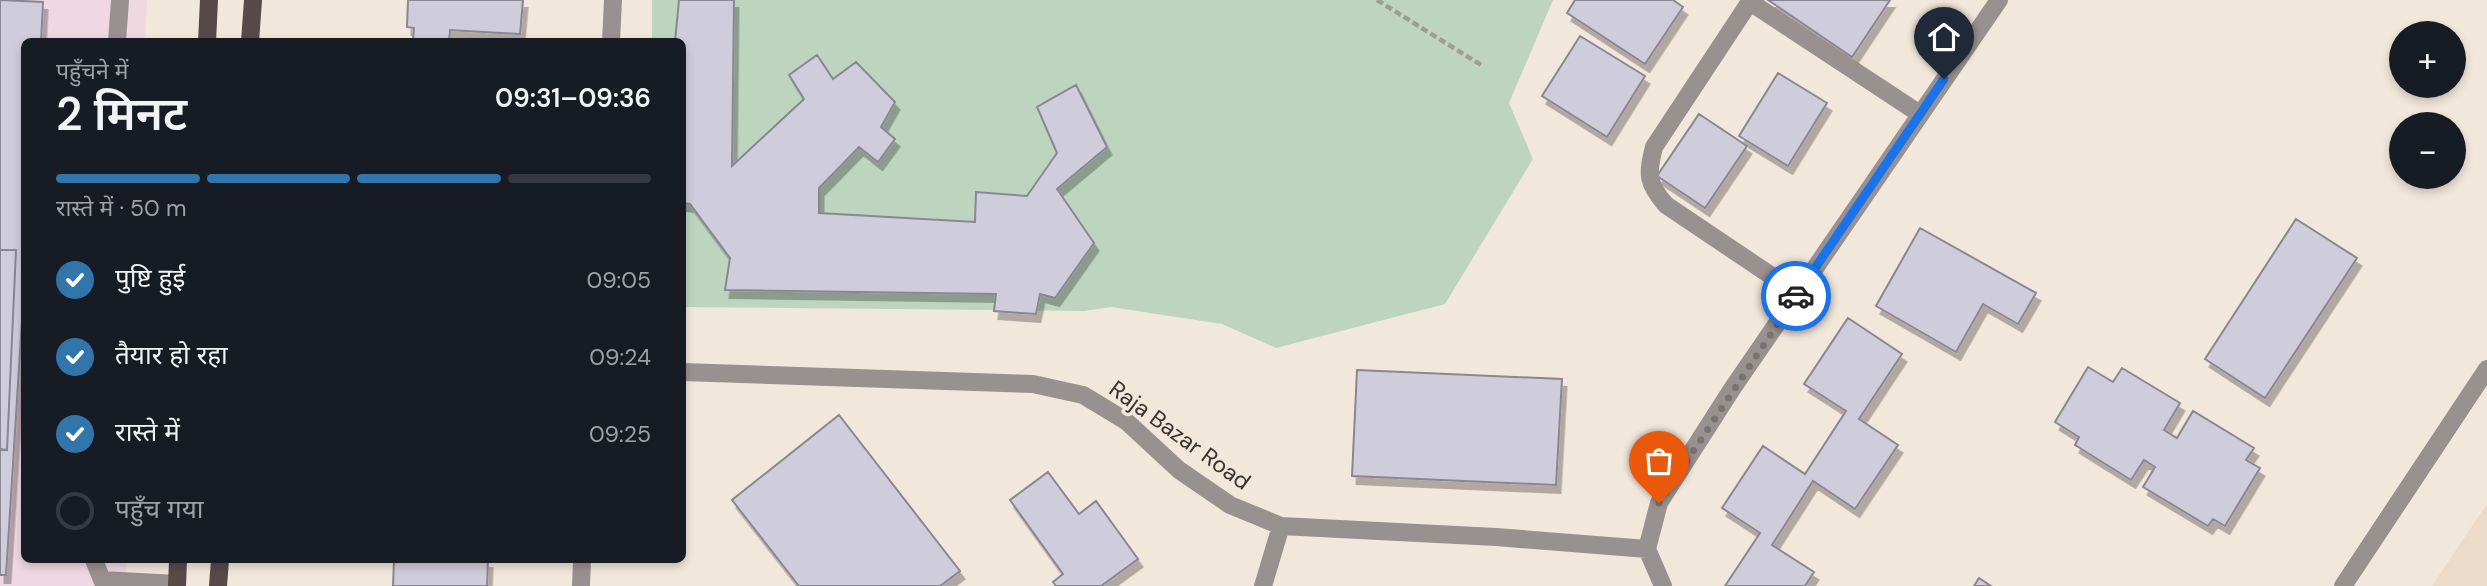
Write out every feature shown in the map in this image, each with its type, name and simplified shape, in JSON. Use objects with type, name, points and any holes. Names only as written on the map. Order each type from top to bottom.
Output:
[{"type":"main road","points":[[207,38],[209,0]]},
{"type":"main road","points":[[250,38],[253,0]]},
{"type":"main road","points":[[177,585],[178,563]]},
{"type":"main road","points":[[218,586],[220,563]]},
{"type":"street","points":[[117,38],[120,0]]},
{"type":"street","points":[[611,38],[613,0]]},
{"type":"street","points":[[1663,586],[1647,550],[1659,503],[1797,293],[1999,0]]},
{"type":"street","points":[[1797,293],[1666,205],[1652,188],[1648,170],[1654,147],[1750,1],[1920,114]]},
{"type":"street","points":[[2343,586],[2487,369]]},
{"type":"street","name":"Raja Bazar Road","points":[[686,372],[1033,384],[1083,395],[1126,421],[1179,470],[1230,505],[1281,526],[1496,537],[1647,550]]},
{"type":"street","points":[[1264,586],[1281,526]]},
{"type":"street","points":[[95,563],[102,580],[177,585]]},
{"type":"path","points":[[1377,0],[1481,65]]},
{"type":"shaded area","points":[[0,0],[147,0],[145,38],[21,38],[21,563],[126,563],[125,586],[0,586]]},
{"type":"shaded area","points":[[2487,504],[2487,586],[2432,586]]},
{"type":"green space","points":[[652,0],[1553,0],[1509,103],[1533,159],[1445,304],[1276,348],[1222,324],[1111,307],[1084,311],[686,307],[686,38],[652,38]]},
{"type":"building","points":[[0,0],[43,2],[41,38],[21,38],[21,336],[6,575],[0,575]]},
{"type":"building","points":[[408,0],[523,0],[520,34],[450,30],[449,38],[413,38],[414,28],[407,27]]},
{"type":"building","points":[[679,0],[734,0],[732,166],[804,99],[789,75],[817,55],[833,79],[856,62],[895,102],[881,127],[895,139],[878,162],[859,147],[819,188],[819,213],[975,222],[976,192],[1027,196],[1057,153],[1037,107],[1076,85],[1107,147],[1057,189],[1094,243],[1055,298],[1040,294],[1036,314],[994,311],[996,294],[725,290],[730,258],[690,204],[686,204],[686,38],[675,38]]},
{"type":"building","points":[[1575,0],[1673,0],[1683,7],[1645,64],[1567,13]]},
{"type":"building","points":[[1768,0],[1890,0],[1852,57]]},
{"type":"building","points":[[1580,36],[1645,76],[1607,137],[1542,96]]},
{"type":"building","points":[[1778,73],[1827,103],[1788,166],[1739,136]]},
{"type":"building","points":[[1699,114],[1747,146],[1705,208],[1657,176]]},
{"type":"building","points":[[2296,219],[2357,258],[2265,398],[2205,359]]},
{"type":"building","points":[[1920,228],[2036,293],[2018,324],[1983,304],[1956,352],[1876,306]]},
{"type":"building","points":[[0,250],[16,250],[7,450],[0,449]]},
{"type":"building","points":[[1848,318],[1902,354],[1859,419],[1898,445],[1855,509],[1813,481],[1772,545],[1814,572],[1805,586],[1725,586],[1760,533],[1722,508],[1763,446],[1805,474],[1846,411],[1804,384]]},
{"type":"building","points":[[2088,367],[2113,382],[2122,368],[2180,403],[2164,430],[2177,438],[2193,411],[2254,448],[2246,460],[2260,468],[2225,526],[2213,519],[2208,526],[2143,487],[2155,467],[2144,460],[2131,480],[2075,445],[2079,437],[2055,422]]},
{"type":"building","points":[[1357,370],[1562,379],[1556,485],[1352,476]]},
{"type":"building","points":[[839,415],[960,571],[940,586],[799,586],[732,500]]},
{"type":"building","points":[[1048,472],[1079,514],[1096,501],[1138,559],[1101,586],[1056,586],[1053,582],[1063,574],[1010,500]]},
{"type":"building","points":[[394,563],[488,563],[487,586],[393,586]]},
{"type":"building","points":[[1979,578],[1991,586],[1974,586]]},
{"type":"way so far","points":[[1659,503],[1796,296]]},
{"type":"route","points":[[1796,296],[1944,79]]}]
